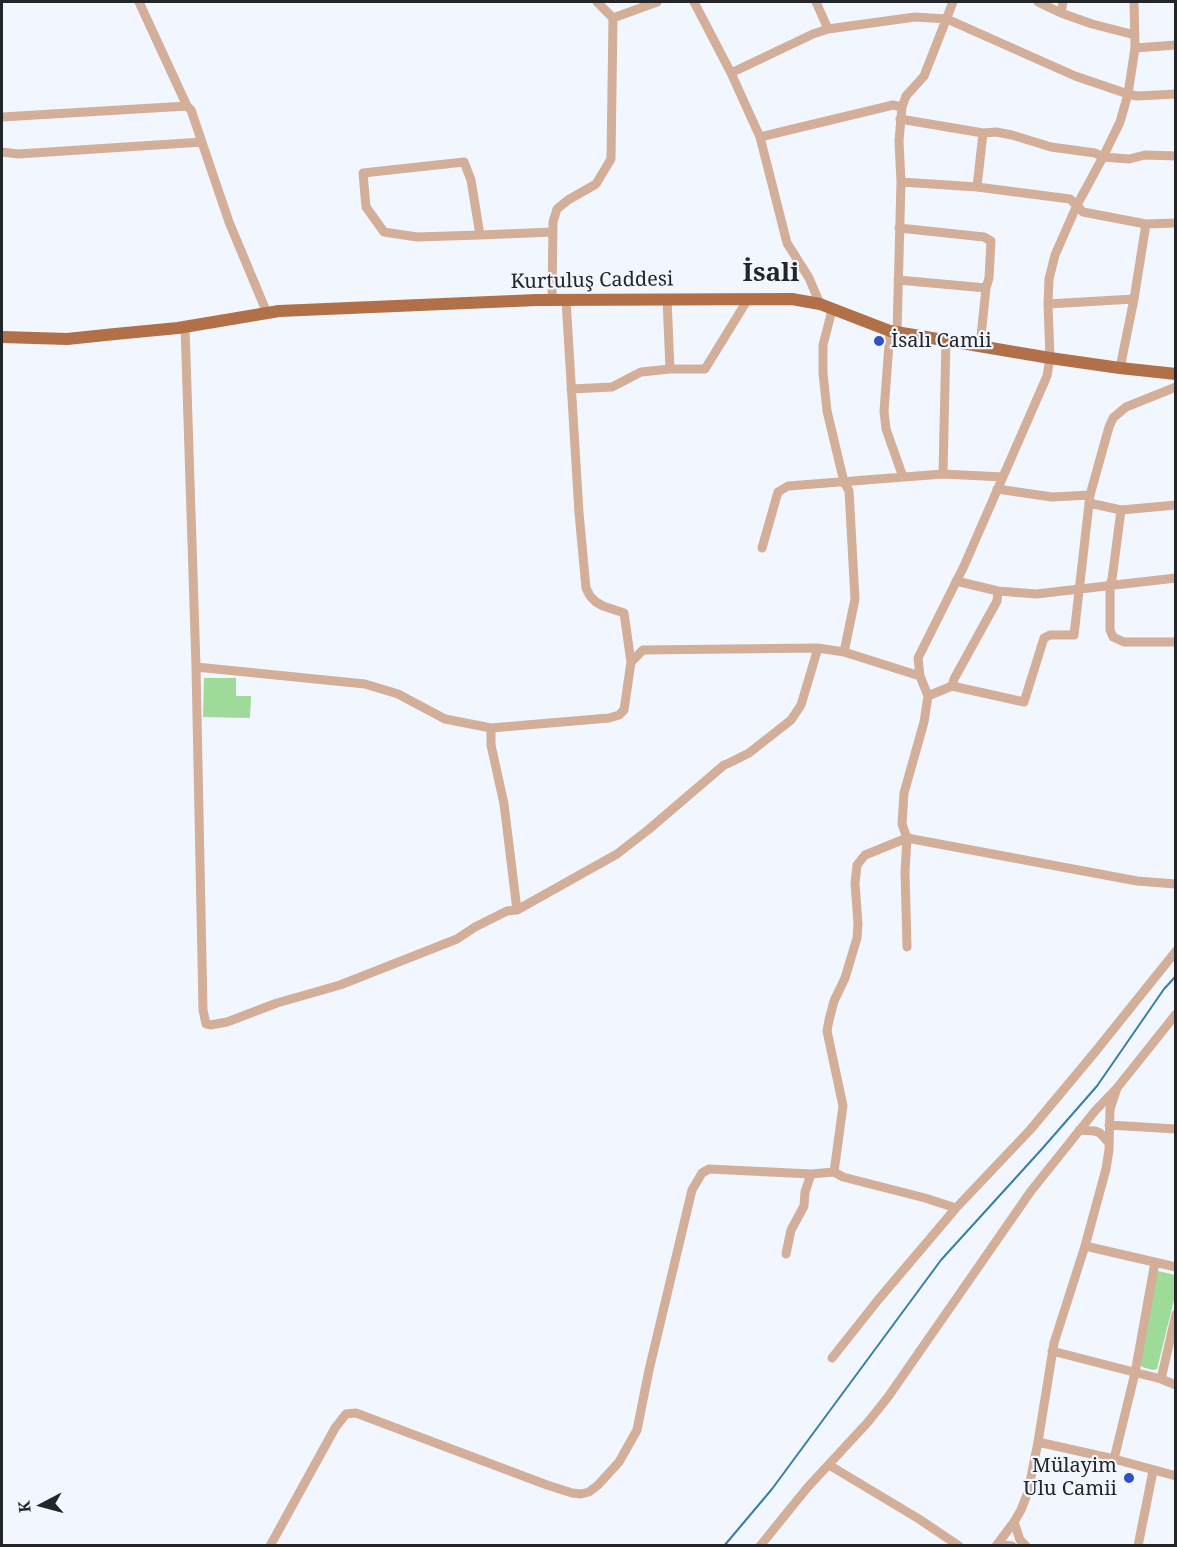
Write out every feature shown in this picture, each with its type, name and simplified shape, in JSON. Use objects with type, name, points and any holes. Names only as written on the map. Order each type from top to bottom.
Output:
[{"type":"main road","name":"Kurtuluş Caddesi","points":[[2,337],[67,339],[185,327],[279,311],[552,300],[792,299],[820,304],[893,332],[1050,358],[1176,374]]},
{"type":"street","points":[[139,2],[187,106],[191,110],[229,222],[267,313]]},
{"type":"street","points":[[552,300],[553,222],[557,209],[596,184],[611,159],[613,18],[597,2]]},
{"type":"street","points":[[613,18],[657,2]]},
{"type":"street","points":[[694,2],[731,73],[760,137],[787,243],[809,278],[820,304]]},
{"type":"street","points":[[816,2],[828,29]]},
{"type":"street","points":[[903,477],[886,429],[884,411],[898,280],[900,119],[906,96],[924,76],[953,2]]},
{"type":"street","points":[[1038,2],[1060,13],[1092,24],[1135,34]]},
{"type":"street","points":[[1060,13],[1063,2]]},
{"type":"street","points":[[907,947],[905,872],[907,838],[902,824],[904,793],[924,722],[928,696],[920,676],[918,658],[956,581],[1047,376],[1050,358],[1049,279],[1055,255],[1077,206],[1120,122],[1128,93],[1135,48],[1134,2]]},
{"type":"street","points":[[731,73],[828,29],[915,17],[947,19],[1075,76],[1137,96],[1176,94]]},
{"type":"street","points":[[1135,48],[1176,45]]},
{"type":"street","points":[[760,137],[893,105],[902,106]]},
{"type":"street","points":[[2,117],[187,106]]},
{"type":"street","points":[[900,119],[983,133],[996,132],[1051,147],[1095,153],[1104,157],[1129,159],[1145,155],[1176,156]]},
{"type":"street","points":[[977,187],[983,133]]},
{"type":"street","points":[[2,152],[18,154],[202,142]]},
{"type":"street","points":[[480,235],[471,180],[464,162],[363,173],[366,207],[384,232],[417,237],[480,235],[553,232]]},
{"type":"street","points":[[901,182],[977,187],[1070,199],[1083,212],[1146,224],[1176,223]]},
{"type":"street","points":[[1120,368],[1146,224]]},
{"type":"street","points":[[899,228],[984,237],[991,241],[989,278],[980,346]]},
{"type":"street","points":[[898,280],[986,288]]},
{"type":"street","points":[[1048,304],[1134,298]]},
{"type":"street","points":[[667,299],[670,369]]},
{"type":"street","points":[[571,389],[612,387],[641,372],[705,369],[748,299]]},
{"type":"street","points":[[196,667],[365,684],[398,693],[445,719],[491,728],[609,718],[619,715],[624,710],[631,662],[624,613],[596,602],[586,588],[566,300]]},
{"type":"street","points":[[832,310],[823,345],[823,373],[828,411],[844,482],[849,491],[855,599],[844,652]]},
{"type":"street","points":[[185,327],[196,667],[203,1010],[206,1024],[210,1026],[227,1022],[277,1003],[340,985],[457,939],[507,911],[518,910],[617,854],[724,765],[749,753],[791,720],[801,705],[818,648]]},
{"type":"street","points":[[943,474],[946,340]]},
{"type":"street","points":[[928,696],[952,686],[1024,702],[1044,638],[1050,635],[1074,634],[1089,499],[1113,418],[1126,407],[1176,387]]},
{"type":"street","points":[[762,548],[778,492],[788,486],[943,474],[1003,477]]},
{"type":"street","points":[[997,489],[1052,497],[1089,499],[1121,510],[1176,505]]},
{"type":"street","points":[[1121,510],[1110,585],[1110,630],[1113,637],[1125,642],[1176,642]]},
{"type":"street","points":[[956,581],[998,591],[1036,594],[1176,578]]},
{"type":"street","points":[[952,686],[997,601],[998,591]]},
{"type":"street","points":[[631,662],[644,650],[818,648],[844,652],[920,676]]},
{"type":"street","points":[[491,728],[491,745],[504,804],[518,910]]},
{"type":"street","points":[[834,1172],[843,1106],[827,1031],[834,1001],[845,978],[857,938],[855,883],[857,865],[866,855],[907,838],[1137,881],[1176,884]]},
{"type":"street","points":[[832,1358],[956,1208],[1030,1130],[1176,951]]},
{"type":"street","points":[[760,1545],[888,1397],[1030,1191],[1176,1014]]},
{"type":"street","points":[[997,1544],[1022,1510],[1028,1492],[1052,1351],[1106,1169],[1110,1109],[1116,1088]]},
{"type":"street","points":[[1109,1125],[1176,1130]]},
{"type":"street","points":[[1079,1131],[1095,1131],[1109,1143]]},
{"type":"street","points":[[270,1545],[335,1428],[346,1414],[356,1413],[572,1493],[589,1492],[598,1485],[619,1462],[637,1430],[692,1190],[702,1173],[709,1169],[811,1174],[834,1172],[843,1177],[956,1208]]},
{"type":"street","points":[[786,1254],[791,1230],[804,1206],[805,1192],[811,1174]]},
{"type":"street","points":[[1085,1246],[1176,1267]]},
{"type":"street","points":[[1114,1459],[1135,1373],[1155,1262]]},
{"type":"street","points":[[1161,1379],[1176,1314]]},
{"type":"street","points":[[1052,1351],[1161,1379],[1176,1385]]},
{"type":"street","points":[[1038,1442],[1176,1476]]},
{"type":"street","points":[[829,1465],[959,1545]]},
{"type":"street","points":[[1138,1545],[1153,1471]]},
{"type":"street","points":[[1014,1522],[1020,1540],[1026,1545]]},
{"type":"street","points":[[997,1544],[1012,1545]]},
{"type":"green space","points":[[204,678],[236,678],[236,696],[251,696],[250,718],[203,717]]},
{"type":"green space","points":[[1158,1271],[1175,1275],[1175,1296],[1157,1369],[1153,1370],[1142,1367],[1140,1363]]},
{"type":"waterway","points":[[724,1546],[772,1489],[941,1260],[1097,1086],[1164,989],[1176,976]]},
{"type":"place","name":"İsalı Camii","points":[[879,341]]},
{"type":"place","name":"Mülayim Ulu Camii","points":[[1129,1478]]},
{"type":"district","name":"İsali","points":[[771,274]]}]
